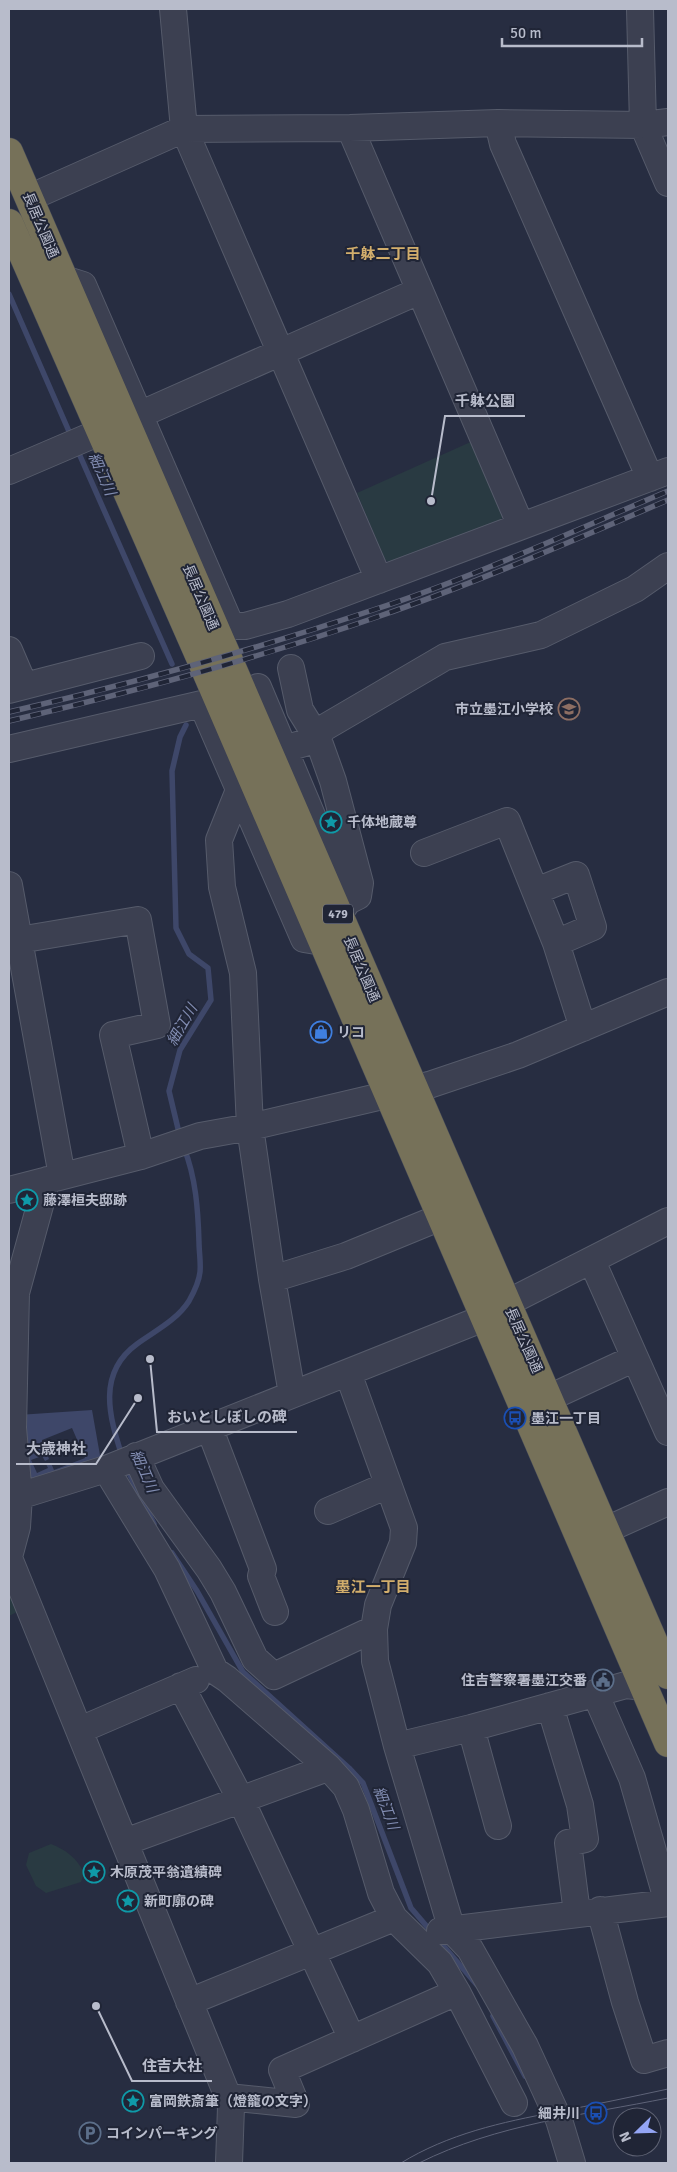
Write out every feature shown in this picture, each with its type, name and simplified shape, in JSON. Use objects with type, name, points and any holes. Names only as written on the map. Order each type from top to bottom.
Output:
[{"type":"highway","name":"長居公園通","points":[[9,152],[343,908],[413,1088],[668,1675]]},
{"type":"highway","name":"長居公園通","points":[[9,223],[82,440],[322,942],[668,1743]]},
{"type":"street","points":[[173,9],[184,129],[379,580]]},
{"type":"street","points":[[640,9],[643,125],[668,183]]},
{"type":"street","points":[[30,198],[184,129],[350,128],[498,123],[643,125],[668,122]]},
{"type":"street","points":[[64,279],[82,285],[231,626],[245,626],[288,614],[659,474],[503,144],[498,123]]},
{"type":"street","points":[[350,128],[418,291],[521,526]]},
{"type":"street","points":[[139,415],[418,291]]},
{"type":"street","points":[[9,471],[82,440]]},
{"type":"street","points":[[318,739],[322,729],[445,657],[541,635],[635,589],[668,566]]},
{"type":"street","points":[[9,650],[16,687],[142,656]]},
{"type":"street","points":[[258,686],[284,749],[343,908],[358,896],[360,883],[333,780],[318,739],[300,710],[291,668]]},
{"type":"street","points":[[9,749],[202,704],[304,939],[322,942]]},
{"type":"street","points":[[284,749],[318,739]]},
{"type":"street","points":[[239,790],[220,840],[222,887],[243,973],[250,1126],[272,1279],[292,1394]]},
{"type":"street","points":[[424,852],[507,820],[556,943],[583,1028]]},
{"type":"street","points":[[536,891],[576,875],[593,928],[556,943]]},
{"type":"street","points":[[9,885],[19,940],[54,1178],[16,1292],[12,1459],[19,1496],[17,1527],[9,1558],[228,2097],[231,2107],[229,2163]]},
{"type":"street","points":[[19,940],[138,920],[156,1025],[113,1036],[140,1156]]},
{"type":"street","points":[[9,1190],[140,1156],[188,1139],[430,1085],[518,1055],[668,992]]},
{"type":"street","points":[[272,1279],[346,1256],[441,1217]]},
{"type":"street","points":[[19,1496],[106,1469],[209,1426],[484,1318],[507,1303],[668,1221]]},
{"type":"street","points":[[592,1260],[668,1432]]},
{"type":"street","points":[[549,1398],[635,1358]]},
{"type":"street","points":[[348,1373],[404,1528],[403,1543],[378,1605],[374,1629],[377,1672],[397,1746],[452,1930],[470,1949],[525,2046],[559,2120],[572,2163]]},
{"type":"street","points":[[209,1426],[263,1569],[261,1576],[275,1612]]},
{"type":"street","points":[[134,1456],[151,1488],[209,1569],[223,1592],[255,1659],[274,1676],[374,1629]]},
{"type":"street","points":[[106,1469],[167,1569],[215,1671],[235,1685],[328,1767],[346,1788],[356,1810],[382,1893],[403,1927],[440,1963],[514,2103]]},
{"type":"street","points":[[328,1512],[388,1486]]},
{"type":"street","points":[[606,1530],[668,1502]]},
{"type":"street","points":[[80,1730],[215,1671]]},
{"type":"street","points":[[397,1746],[471,1728],[626,1684],[644,1686]]},
{"type":"street","points":[[181,1686],[241,1800],[352,2039]]},
{"type":"street","points":[[189,2002],[311,1952],[403,1927],[452,1930],[668,1903],[660,1845],[595,1693]]},
{"type":"street","points":[[550,1706],[580,1805],[585,1839],[568,1844],[589,1912],[625,2002],[644,2060],[668,2053]]},
{"type":"street","points":[[471,1728],[498,1826]]},
{"type":"street","points":[[125,1842],[319,1771]]},
{"type":"street","points":[[228,2097],[296,2104],[282,2070],[457,1992]]},
{"type":"shaded area","points":[[475,440],[504,510],[499,527],[398,566],[385,560],[357,493]]},
{"type":"shaded area","points":[[9,1590],[19,1611],[9,1616]]},
{"type":"shaded area","points":[[51,1844],[70,1855],[84,1873],[81,1882],[46,1893],[36,1886],[26,1865],[29,1853]]},
{"type":"water","points":[[92,1410],[101,1461],[29,1486],[18,1415]],"holes":[[[72,1428],[85,1458],[54,1470],[51,1463],[46,1464],[48,1468],[37,1473],[31,1460],[42,1456],[45,1461],[49,1459],[42,1440]]]},
{"type":"waterway","name":"細江川","points":[[9,294],[71,436]]},
{"type":"waterway","name":"細江川","points":[[77,449],[172,664]]},
{"type":"waterway","name":"細江川","points":[[180,1137],[169,1091],[180,1050],[211,1000],[208,968],[189,954],[176,928],[172,771],[180,737],[186,725]]},
{"type":"waterway","name":"細江川","points":[[122,1456],[110,1411],[111,1382],[116,1368],[124,1355],[165,1325],[184,1308],[194,1291],[199,1276],[200,1261],[196,1194],[184,1148]]},
{"type":"waterway","name":"細江川","points":[[126,1467],[154,1524]]},
{"type":"waterway","name":"細江川","points":[[172,1553],[197,1591],[243,1672],[349,1768],[363,1783],[411,1908],[477,1985]]},
{"type":"waterway","name":"細江川","points":[[493,2016],[525,2076]]},
{"type":"tram line","points":[[401,2163],[437,2144],[476,2130],[668,2089]]},
{"type":"tram line","points":[[419,2163],[479,2139],[510,2130],[541,2122],[668,2098]]},
{"type":"railway","points":[[9,712],[192,666],[373,610],[485,569],[668,491]]},
{"type":"railway","points":[[9,721],[194,674],[332,632],[414,604],[487,576],[668,500]]},
{"type":"place","name":"千躰公園","points":[[431,501]]},
{"type":"place","name":"市立墨江小学校","points":[[569,709]]},
{"type":"place","name":"千体地蔵尊","points":[[331,822]]},
{"type":"place","name":"リコ","points":[[321,1032]]},
{"type":"place","name":"藤澤桓夫邸跡","points":[[27,1200]]},
{"type":"place","name":"おいとしぼしの碑","points":[[150,1359]]},
{"type":"place","name":"大歳神社","points":[[138,1398]]},
{"type":"place","name":"墨江一丁目","points":[[515,1418]]},
{"type":"place","name":"住吉警察署墨江交番","points":[[603,1680]]},
{"type":"place","name":"木原茂平翁遺績碑","points":[[94,1872]]},
{"type":"place","name":"新町廓の碑","points":[[128,1901]]},
{"type":"place","name":"住吉大社","points":[[96,2006]]},
{"type":"place","name":"富岡鉄斎筆（燈籠の文字）","points":[[133,2101]]},
{"type":"place","name":"細井川","points":[[596,2113]]},
{"type":"place","name":"コインパーキング","points":[[90,2133]]},
{"type":"district","name":"千躰二丁目","points":[[383,254]]},
{"type":"district","name":"墨江一丁目","points":[[373,1587]]}]
